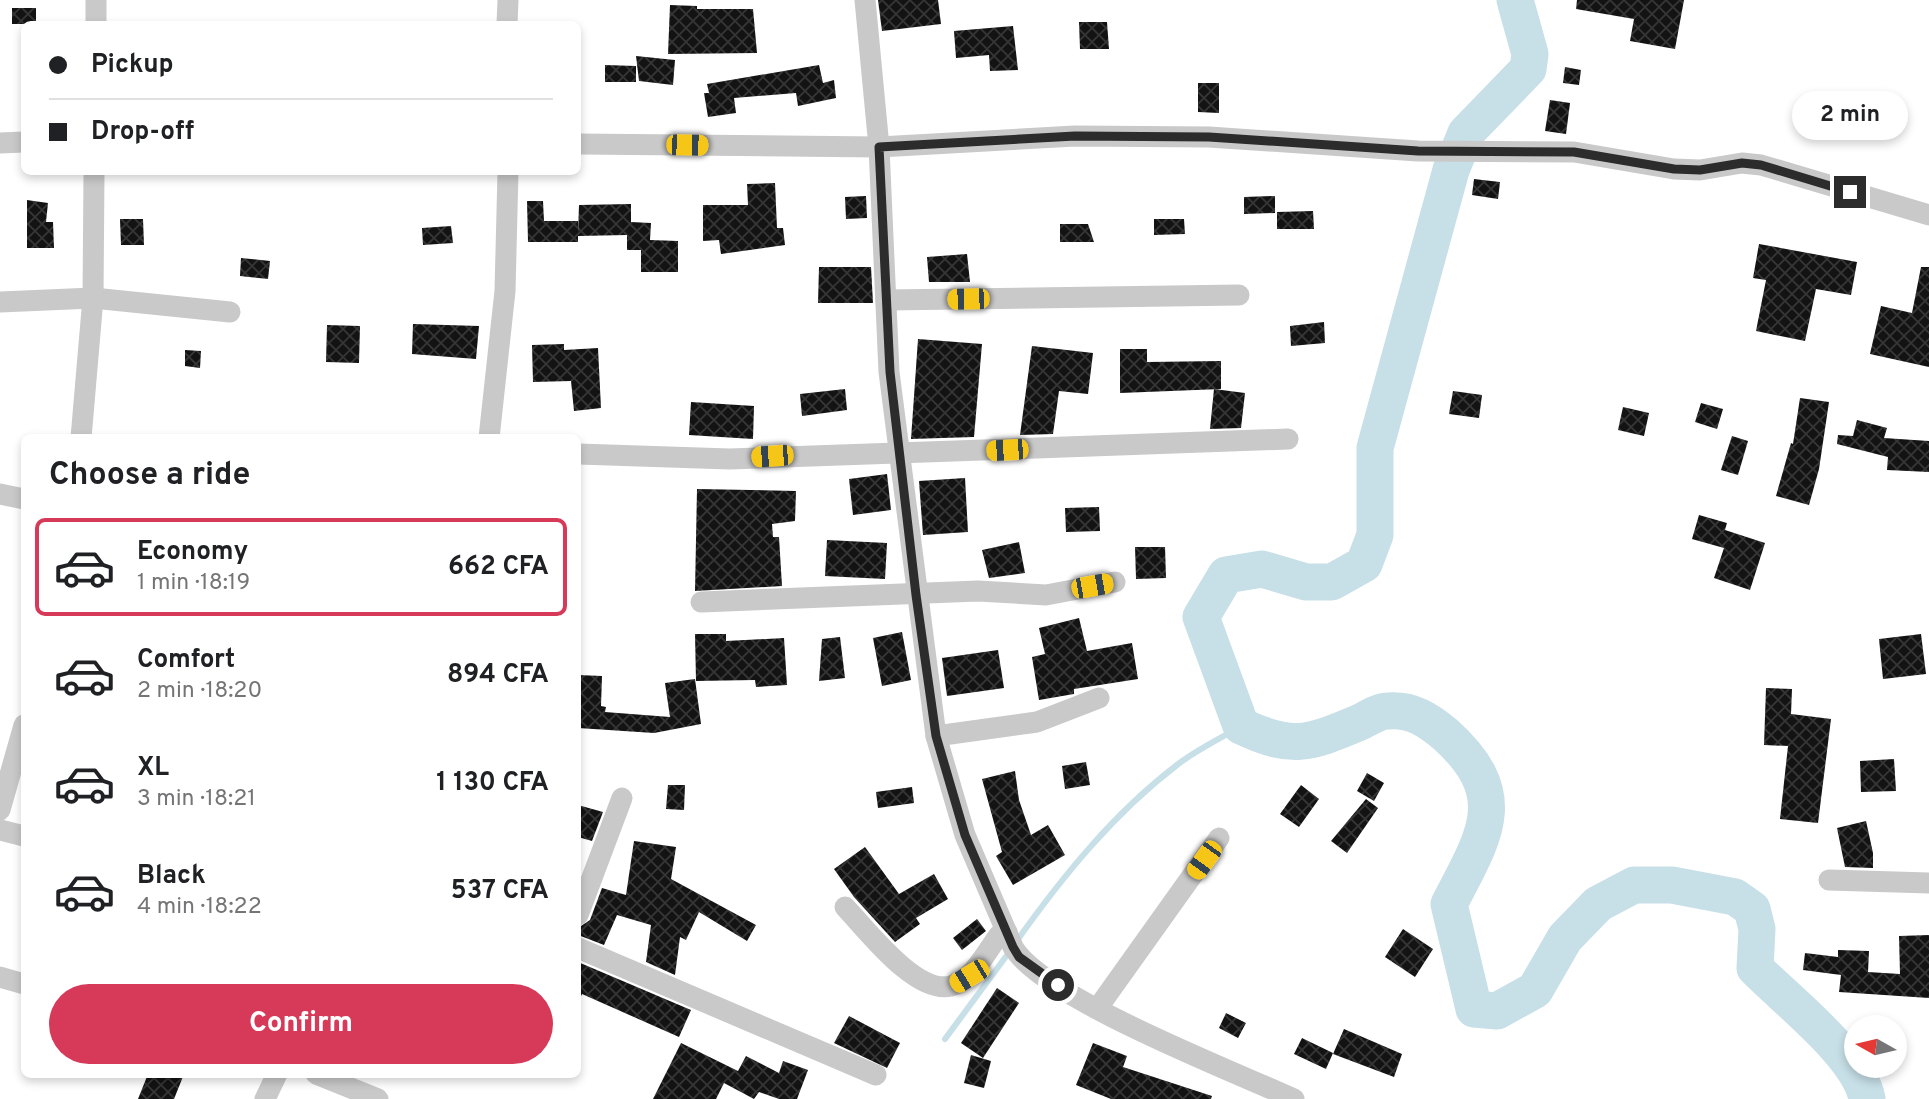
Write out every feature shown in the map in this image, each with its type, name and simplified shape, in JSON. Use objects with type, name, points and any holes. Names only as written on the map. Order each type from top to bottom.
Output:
[{"type":"street","points":[[96,0],[96,21]]},
{"type":"street","points":[[507,21],[508,0]]},
{"type":"street","points":[[865,0],[879,147],[886,300],[898,455],[936,736],[965,835],[1019,957],[1038,973],[1097,1009],[1294,1099]]},
{"type":"street","points":[[581,144],[879,147],[1102,136],[1209,137],[1418,151],[1574,152],[1687,170],[1742,163],[1761,165],[1929,215]]},
{"type":"street","points":[[0,143],[21,142]]},
{"type":"street","points":[[81,434],[93,298],[94,175]]},
{"type":"street","points":[[489,434],[505,292],[508,175]]},
{"type":"street","points":[[886,300],[1239,295]]},
{"type":"street","points":[[0,302],[93,298],[230,312]]},
{"type":"street","points":[[581,454],[730,459],[1288,439]]},
{"type":"street","points":[[0,494],[21,498]]},
{"type":"street","points":[[701,602],[978,591],[1046,595],[1115,582]]},
{"type":"street","points":[[936,736],[1037,722],[1099,698]]},
{"type":"street","points":[[0,810],[21,736]]},
{"type":"street","points":[[581,907],[622,798]]},
{"type":"street","points":[[0,830],[21,835]]},
{"type":"street","points":[[1097,1009],[1219,838]]},
{"type":"street","points":[[1829,880],[1929,883]]},
{"type":"street","points":[[845,907],[913,977],[932,985],[951,986],[969,976],[999,935],[1007,932]]},
{"type":"street","points":[[581,949],[876,1075]]},
{"type":"street","points":[[0,977],[21,983]]},
{"type":"street","points":[[265,1099],[275,1078]]},
{"type":"street","points":[[326,1078],[378,1099]]},
{"type":"building","points":[[878,0],[938,0],[941,24],[882,31]]},
{"type":"building","points":[[1577,0],[1684,0],[1675,49],[1630,41],[1634,19],[1576,9]]},
{"type":"building","points":[[670,5],[697,6],[697,9],[753,9],[757,53],[668,54]]},
{"type":"building","points":[[12,8],[36,8],[36,21],[12,24]]},
{"type":"building","points":[[1079,22],[1107,22],[1109,49],[1080,49]]},
{"type":"building","points":[[1013,26],[1018,70],[990,71],[989,55],[956,58],[954,31]]},
{"type":"building","points":[[636,56],[675,60],[673,85],[639,81]]},
{"type":"building","points":[[605,65],[636,66],[636,82],[605,82]]},
{"type":"building","points":[[819,65],[823,83],[834,80],[836,98],[798,106],[796,93],[734,98],[736,113],[708,117],[704,93],[709,93],[707,84]]},
{"type":"building","points":[[1565,67],[1581,70],[1579,85],[1563,83]]},
{"type":"building","points":[[1198,83],[1219,83],[1219,113],[1198,112]]},
{"type":"building","points":[[1550,100],[1570,103],[1566,134],[1545,131]]},
{"type":"building","points":[[1474,179],[1500,182],[1498,199],[1472,195]]},
{"type":"building","points":[[775,183],[777,228],[783,228],[785,245],[721,254],[719,240],[703,241],[703,205],[748,205],[747,184]]},
{"type":"building","points":[[866,196],[867,218],[846,219],[845,197]]},
{"type":"building","points":[[1275,196],[1275,213],[1244,214],[1244,197]]},
{"type":"building","points":[[27,200],[48,203],[46,222],[53,222],[54,248],[27,248]]},
{"type":"building","points":[[527,201],[543,201],[544,221],[578,221],[578,233],[579,205],[631,204],[631,222],[651,223],[650,240],[678,241],[678,272],[641,272],[641,250],[627,250],[627,235],[578,236],[578,242],[528,242]]},
{"type":"building","points":[[1313,211],[1314,229],[1277,229],[1277,212]]},
{"type":"building","points":[[120,219],[143,219],[144,245],[121,245]]},
{"type":"building","points":[[1154,219],[1184,219],[1185,234],[1154,235]]},
{"type":"building","points":[[1060,224],[1088,224],[1094,242],[1060,242]]},
{"type":"building","points":[[451,226],[453,243],[423,245],[422,228]]},
{"type":"building","points":[[1759,244],[1857,262],[1851,295],[1816,289],[1805,341],[1756,331],[1766,280],[1753,278]]},
{"type":"building","points":[[967,254],[970,282],[929,282],[927,257]]},
{"type":"building","points":[[241,258],[270,261],[268,279],[240,276]]},
{"type":"building","points":[[819,267],[871,267],[873,303],[818,303]]},
{"type":"building","points":[[1921,267],[1929,267],[1929,367],[1870,354],[1881,306],[1912,313]]},
{"type":"building","points":[[1324,322],[1325,343],[1291,346],[1290,326]]},
{"type":"building","points":[[413,324],[479,326],[476,359],[412,354]]},
{"type":"building","points":[[327,325],[360,326],[359,363],[326,362]]},
{"type":"building","points":[[918,339],[982,344],[974,437],[911,439]]},
{"type":"building","points":[[564,344],[564,350],[598,348],[601,408],[574,411],[571,381],[533,382],[532,345]]},
{"type":"building","points":[[1032,346],[1093,353],[1088,394],[1059,391],[1053,434],[1020,435]]},
{"type":"building","points":[[1120,349],[1147,349],[1147,362],[1221,361],[1221,389],[1120,393]]},
{"type":"building","points":[[185,350],[201,351],[200,368],[185,366]]},
{"type":"building","points":[[845,389],[847,410],[802,416],[800,394]]},
{"type":"building","points":[[1214,389],[1245,393],[1241,428],[1210,429]]},
{"type":"building","points":[[1453,391],[1482,395],[1479,418],[1449,414]]},
{"type":"building","points":[[1800,398],[1829,402],[1819,469],[1809,505],[1776,496],[1791,443],[1793,444]]},
{"type":"building","points":[[691,402],[754,406],[753,439],[689,435]]},
{"type":"building","points":[[1701,403],[1723,409],[1717,429],[1695,422]]},
{"type":"building","points":[[1623,407],[1649,413],[1644,436],[1618,430]]},
{"type":"building","points":[[1857,420],[1887,428],[1884,438],[1929,441],[1929,472],[1887,470],[1888,457],[1837,444],[1838,435],[1853,436]]},
{"type":"building","points":[[1732,436],[1748,441],[1738,475],[1721,470]]},
{"type":"building","points":[[887,474],[891,510],[853,515],[849,479]]},
{"type":"building","points":[[965,478],[968,532],[923,535],[919,481]]},
{"type":"building","points":[[697,489],[796,491],[795,521],[772,524],[773,537],[779,537],[782,586],[695,591]]},
{"type":"building","points":[[1099,507],[1100,531],[1066,532],[1065,508]]},
{"type":"building","points":[[1699,515],[1727,523],[1725,530],[1765,543],[1750,590],[1714,578],[1724,548],[1692,539]]},
{"type":"building","points":[[827,540],[887,543],[885,579],[825,576]]},
{"type":"building","points":[[1019,542],[1025,573],[989,578],[982,550]]},
{"type":"building","points":[[1135,547],[1165,547],[1166,578],[1136,579]]},
{"type":"building","points":[[1079,618],[1087,651],[1132,643],[1138,679],[1074,689],[1074,694],[1039,700],[1032,657],[1045,654],[1039,628]]},
{"type":"building","points":[[902,632],[911,680],[882,686],[873,638]]},
{"type":"building","points":[[695,634],[726,634],[726,641],[784,638],[787,685],[756,687],[755,680],[696,681]]},
{"type":"building","points":[[1921,634],[1926,674],[1883,679],[1879,639]]},
{"type":"building","points":[[840,637],[845,678],[819,681],[822,639]]},
{"type":"building","points":[[998,650],[1004,688],[947,696],[942,658]]},
{"type":"building","points":[[581,675],[602,676],[601,706],[606,707],[605,712],[670,717],[665,683],[695,679],[701,724],[654,733],[581,728]]},
{"type":"building","points":[[1766,688],[1792,689],[1791,714],[1831,719],[1818,823],[1780,819],[1788,746],[1764,745]]},
{"type":"building","points":[[1894,759],[1896,791],[1861,792],[1860,761]]},
{"type":"building","points":[[1086,762],[1090,785],[1065,789],[1062,766]]},
{"type":"building","points":[[1015,771],[1019,800],[1031,835],[1048,825],[1065,855],[1013,885],[996,856],[1002,852],[982,779]]},
{"type":"building","points":[[1367,773],[1384,783],[1374,801],[1357,791]]},
{"type":"building","points":[[668,785],[685,785],[684,810],[666,809]]},
{"type":"building","points":[[1301,785],[1319,799],[1299,827],[1280,814]]},
{"type":"building","points":[[912,787],[914,803],[878,808],[876,792]]},
{"type":"building","points":[[1366,799],[1378,808],[1347,853],[1331,841]]},
{"type":"building","points":[[581,806],[603,812],[592,841],[581,838]]},
{"type":"building","points":[[1866,821],[1873,853],[1873,868],[1845,867],[1837,828]]},
{"type":"building","points":[[634,841],[676,847],[671,879],[756,925],[747,941],[699,912],[686,940],[680,937],[675,975],[646,962],[651,925],[617,915],[604,945],[581,936],[581,926],[590,920],[602,888],[626,895]]},
{"type":"building","points":[[865,847],[899,894],[934,874],[948,899],[916,918],[920,924],[895,942],[854,897],[834,869]]},
{"type":"building","points":[[977,919],[986,931],[962,950],[953,938]]},
{"type":"building","points":[[1403,929],[1433,949],[1415,977],[1385,957]]},
{"type":"building","points":[[1929,935],[1929,998],[1839,992],[1841,975],[1803,970],[1805,953],[1838,957],[1838,950],[1869,951],[1868,972],[1900,974],[1899,936]]},
{"type":"building","points":[[581,963],[691,1010],[679,1037],[582,994],[581,996]]},
{"type":"building","points":[[997,988],[1019,1003],[983,1058],[961,1043]]},
{"type":"building","points":[[1226,1013],[1246,1023],[1238,1038],[1219,1028]]},
{"type":"building","points":[[849,1016],[900,1043],[887,1068],[834,1043]]},
{"type":"building","points":[[1344,1029],[1402,1054],[1394,1077],[1333,1054]]},
{"type":"building","points":[[1302,1038],[1333,1053],[1326,1069],[1294,1054]]},
{"type":"building","points":[[681,1043],[738,1071],[746,1056],[779,1073],[783,1061],[808,1070],[797,1099],[779,1099],[759,1092],[754,1099],[724,1083],[716,1099],[653,1099]]},
{"type":"building","points":[[1093,1043],[1127,1056],[1123,1067],[1212,1096],[1211,1099],[1111,1099],[1076,1085]]},
{"type":"building","points":[[971,1055],[991,1061],[984,1088],[964,1083]]},
{"type":"building","points":[[146,1078],[182,1078],[174,1099],[138,1099]]},
{"type":"waterway","points":[[1515,0],[1530,54],[1528,69],[1466,133],[1451,170],[1375,448],[1375,535],[1364,564],[1332,582],[1306,582],[1262,569],[1226,575],[1201,617],[1241,726],[1274,739],[1312,740],[1380,712],[1405,712],[1432,724],[1466,756],[1479,777],[1486,796],[1486,816],[1473,857],[1449,904],[1474,1009],[1497,1011],[1535,990],[1565,938],[1598,904],[1634,885],[1672,885],[1735,897],[1752,909],[1757,929],[1755,968],[1837,1047],[1861,1082],[1867,1099]]},
{"type":"waterway","points":[[1016,942],[1090,847],[1132,804],[1184,760],[1241,726]]},
{"type":"waterway","points":[[945,1039],[1010,951]]},
{"type":"route","points":[[1058,985],[1019,957],[1013,947],[965,835],[936,736],[898,455],[890,372],[879,147],[1075,136],[1209,137],[1418,151],[1574,152],[1674,169],[1700,170],[1742,163],[1761,165],[1850,192]]}]
